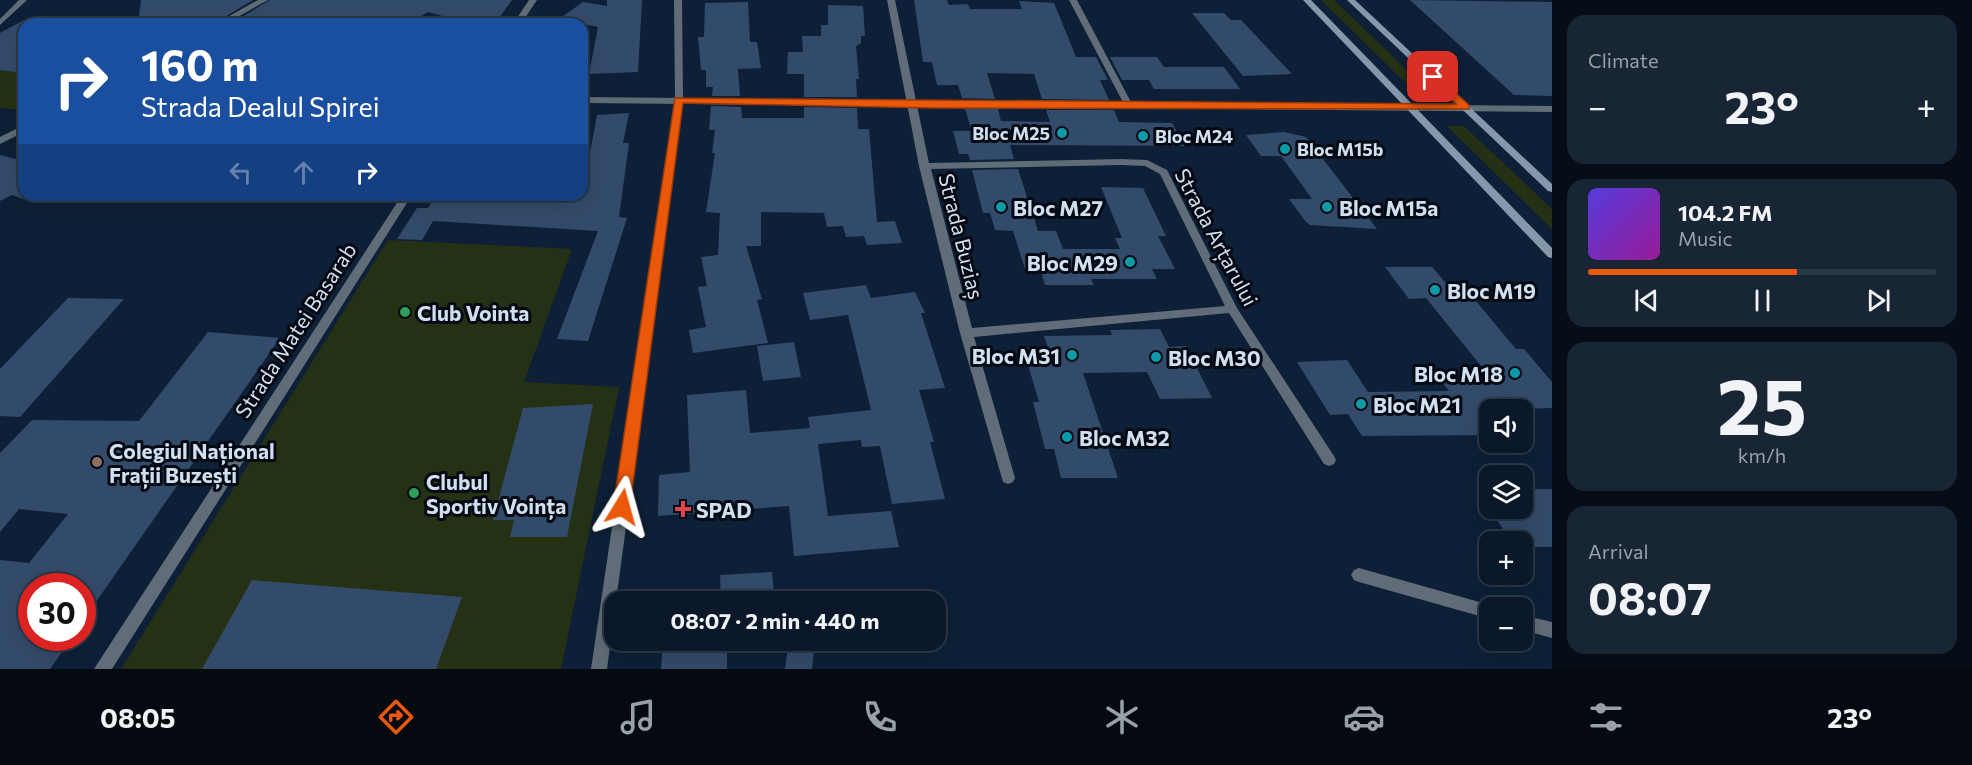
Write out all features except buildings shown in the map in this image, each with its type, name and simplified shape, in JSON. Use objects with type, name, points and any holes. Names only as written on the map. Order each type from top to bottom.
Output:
[{"type":"main road","points":[[1307,0],[1552,254]]},
{"type":"main road","points":[[1351,0],[1552,189]]},
{"type":"street","points":[[0,23],[23,0]]},
{"type":"street","points":[[230,18],[264,0]]},
{"type":"street","points":[[521,18],[532,0]]},
{"type":"street","points":[[599,669],[679,100],[678,0]]},
{"type":"street","name":"Strada Buziaș","points":[[891,0],[924,166],[966,333],[1008,478]]},
{"type":"street","points":[[1073,0],[1129,106]]},
{"type":"street","points":[[588,100],[911,105],[1552,109]]},
{"type":"street","points":[[0,141],[18,132]]},
{"type":"street","name":"Strada Arțarului","points":[[924,166],[1147,164],[1164,172],[1232,309],[1329,460]]},
{"type":"street","name":"Strada Matei Basarab","points":[[102,669],[403,201]]},
{"type":"street","points":[[966,333],[1232,309]]},
{"type":"street","points":[[1359,574],[1479,609]]},
{"type":"street","points":[[1533,625],[1552,630]]},
{"type":"green space","points":[[1321,0],[1334,0],[1433,95],[1418,95]]},
{"type":"green space","points":[[18,38],[18,110],[0,108],[0,39]]},
{"type":"green space","points":[[1447,126],[1464,126],[1552,209],[1552,229]]},
{"type":"green space","name":"Clubul Sportiv Voința","points":[[388,240],[572,249],[524,382],[619,387],[561,669],[121,669]]},
{"type":"place","name":"Bloc M25","points":[[1062,133]]},
{"type":"place","name":"Bloc M24","points":[[1143,136]]},
{"type":"place","name":"Bloc M15b","points":[[1285,149]]},
{"type":"place","name":"Bloc M27","points":[[1001,207]]},
{"type":"place","name":"Bloc M15a","points":[[1327,207]]},
{"type":"place","name":"Bloc M29","points":[[1130,262]]},
{"type":"place","name":"Bloc M19","points":[[1435,290]]},
{"type":"place","name":"Club Vointa","points":[[405,312]]},
{"type":"place","name":"Bloc M31","points":[[1072,355]]},
{"type":"place","name":"Bloc M30","points":[[1156,357]]},
{"type":"place","name":"Bloc M18","points":[[1515,373]]},
{"type":"place","name":"Bloc M21","points":[[1361,404]]},
{"type":"place","name":"Bloc M32","points":[[1067,437]]},
{"type":"place","name":"Colegiul Național Frații Buzești","points":[[97,462]]},
{"type":"place","name":"Clubul Sportiv Voința","points":[[414,493]]},
{"type":"place","name":"SPAD","points":[[683,509]]},
{"type":"route","points":[[622,507],[679,100],[932,105],[1465,107],[1433,77]]}]
